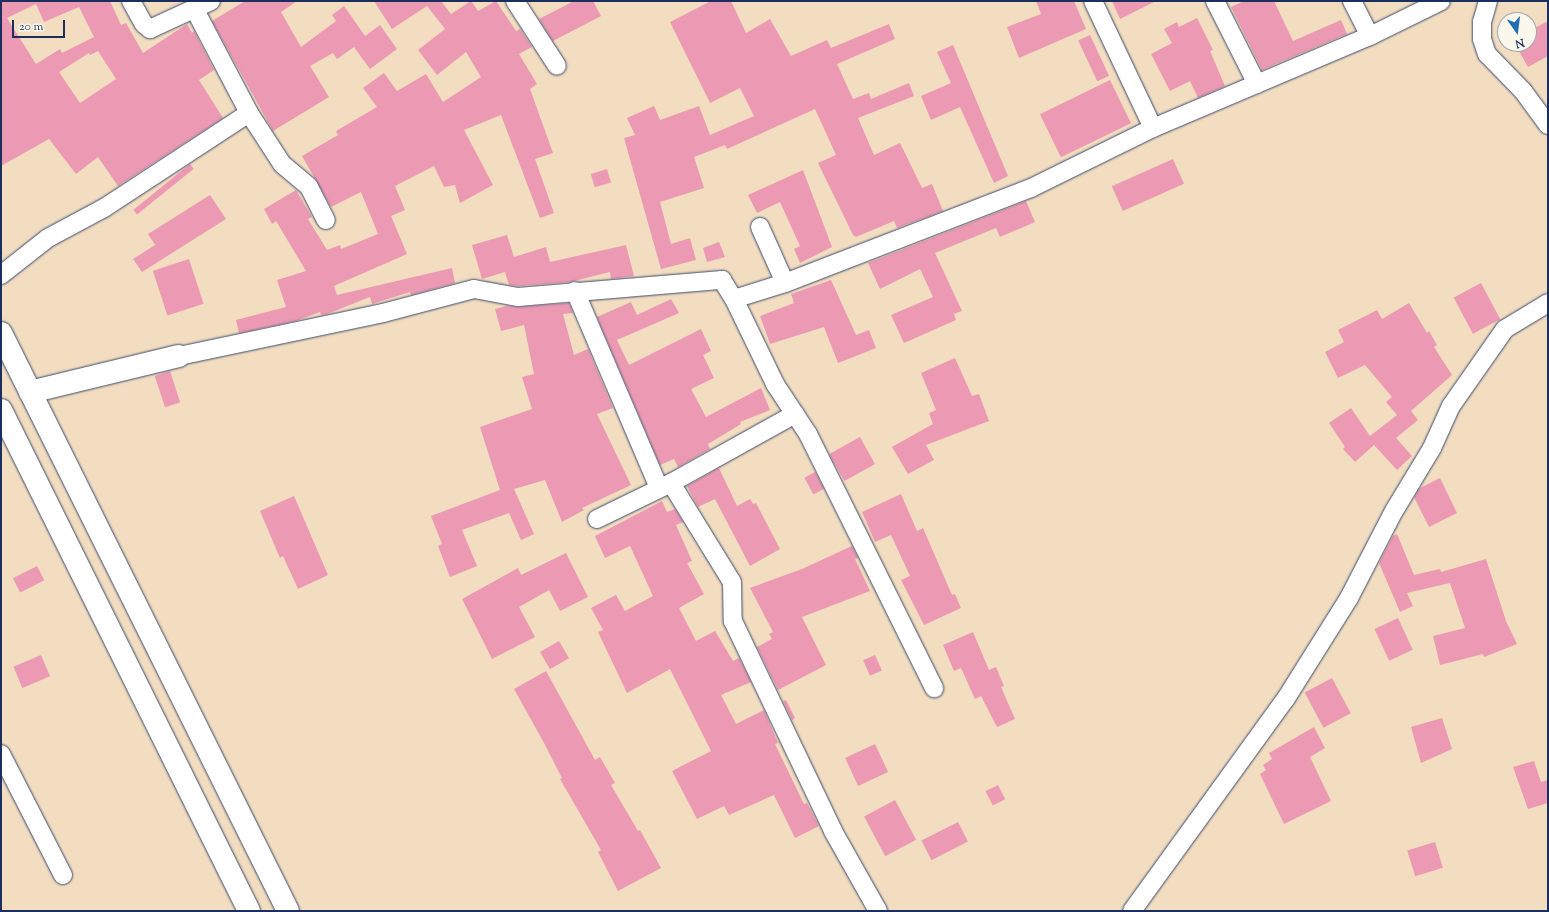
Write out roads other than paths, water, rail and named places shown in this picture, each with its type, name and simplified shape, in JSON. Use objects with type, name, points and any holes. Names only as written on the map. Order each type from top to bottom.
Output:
[{"type":"street","points":[[131,1],[144,24],[150,28],[195,10],[211,1]]},
{"type":"street","points":[[515,1],[557,66]]},
{"type":"street","points":[[1093,1],[1153,128]]},
{"type":"street","points":[[1215,1],[1257,84]]},
{"type":"street","points":[[1352,1],[1370,36]]},
{"type":"street","points":[[734,299],[785,283],[1031,188],[1153,128],[1370,36],[1441,1]]},
{"type":"street","points":[[1488,1],[1482,22],[1482,39],[1487,54],[1523,91],[1548,125]]},
{"type":"street","points":[[195,10],[249,113],[282,164],[309,188],[326,220]]},
{"type":"street","points":[[1,275],[48,238],[104,208],[249,113]]},
{"type":"street","points":[[760,227],[785,283]]},
{"type":"street","points":[[30,392],[179,356],[383,313],[474,289],[518,296],[722,280],[734,299],[775,384],[808,434],[934,688]]},
{"type":"street","points":[[574,291],[665,485],[732,582],[733,621],[833,832],[878,911]]},
{"type":"street","points":[[1132,911],[1285,700],[1349,598],[1394,511],[1432,448],[1451,406],[1505,329],[1548,303]]},
{"type":"street","points":[[1,334],[288,911]]},
{"type":"street","points":[[1,410],[249,911]]},
{"type":"street","points":[[597,518],[665,485],[795,414]]},
{"type":"street","points":[[1,754],[63,876]]}]
